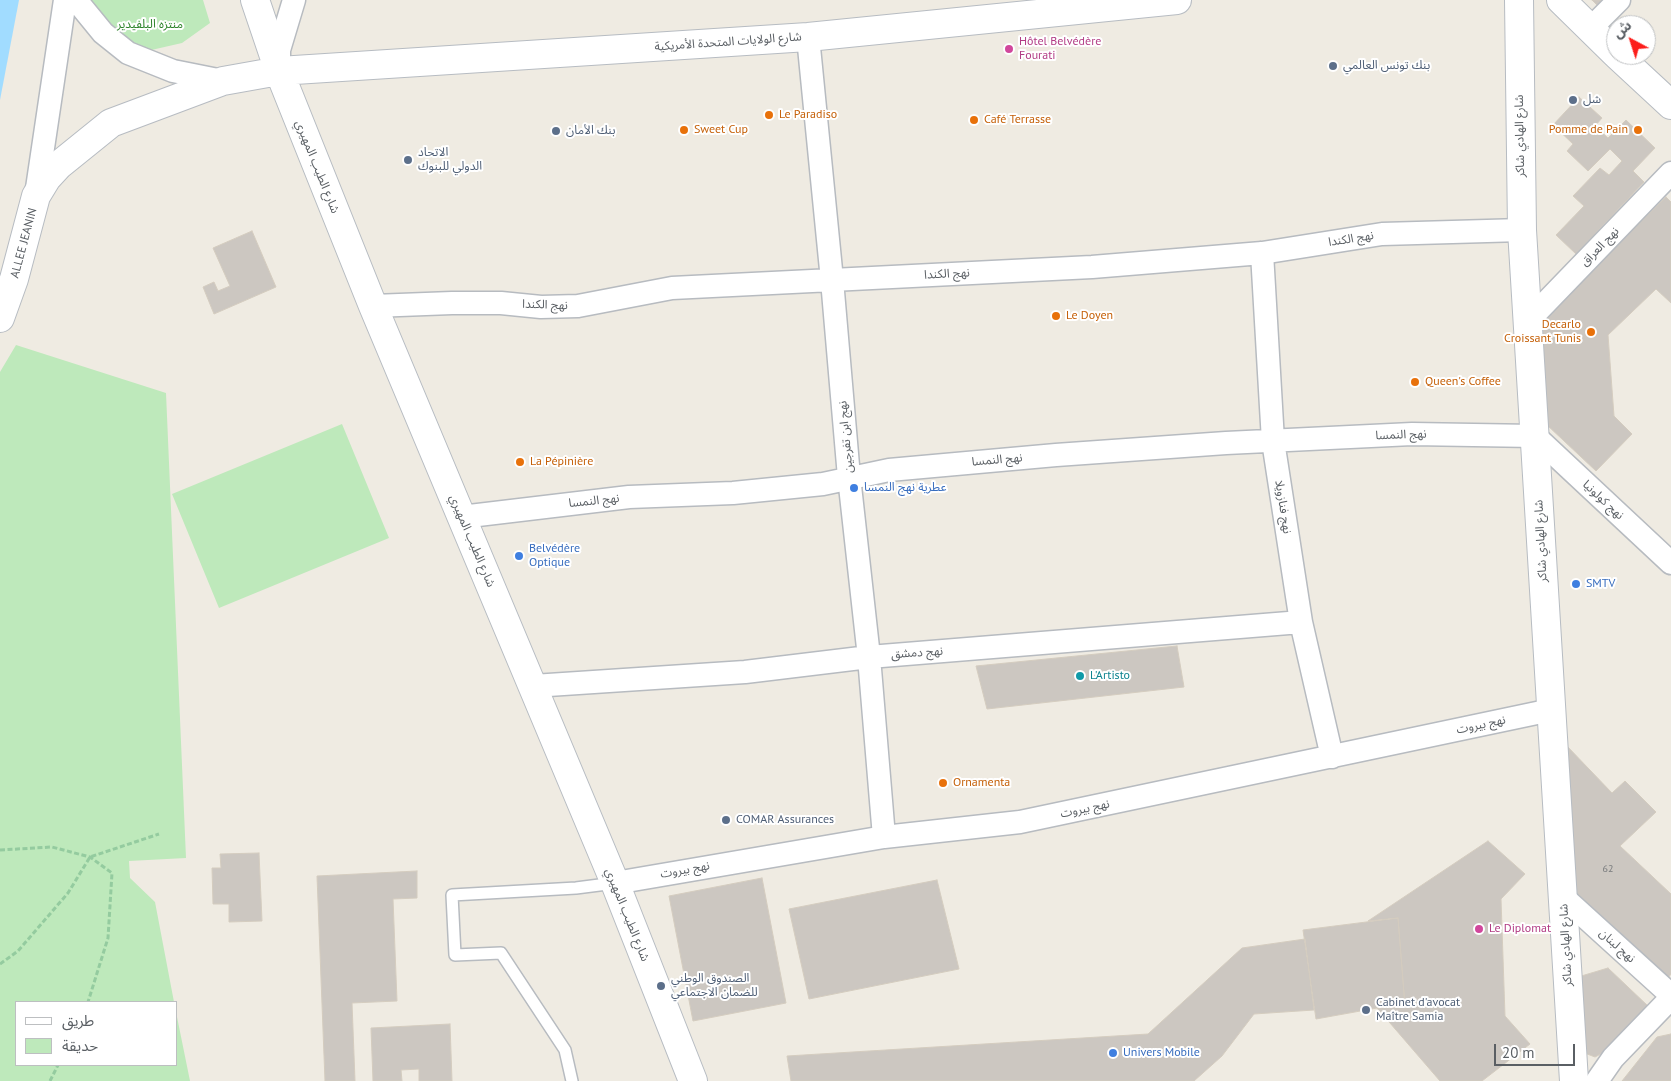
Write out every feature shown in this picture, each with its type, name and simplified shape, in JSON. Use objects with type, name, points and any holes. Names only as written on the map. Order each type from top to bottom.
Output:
[{"type":"main road","name":"شارع الطيب المهيري","points":[[255,0],[279,72],[373,306],[533,686],[693,1081]]},
{"type":"main road","name":"شارع الولايات المتحدة الأمريكية","points":[[223,81],[279,72],[808,37],[1177,0]]},
{"type":"main road","name":"شارع الهادي شاكر","points":[[1519,0],[1522,230],[1574,1081]]},
{"type":"main road","points":[[1561,0],[1606,45]]},
{"type":"main road","points":[[1627,65],[1671,105]]},
{"type":"main road","name":"ALLEE JEANIN","points":[[0,318],[14,279],[36,196],[58,165],[111,123],[223,81]]},
{"type":"street","points":[[36,196],[65,0]]},
{"type":"street","points":[[76,0],[103,33],[128,53],[173,71],[223,81]]},
{"type":"street","points":[[279,72],[279,50],[294,0]]},
{"type":"street","points":[[1590,29],[1619,0]]},
{"type":"street","name":"نهج ابن تفرجين","points":[[808,37],[849,477],[869,657],[884,837]]},
{"type":"street","name":"نهج العراق","points":[[1529,320],[1671,173]]},
{"type":"street","name":"نهج الكندا","points":[[373,306],[481,303],[541,307],[578,306],[672,288],[1092,267],[1262,253],[1382,234],[1522,230]]},
{"type":"street","name":"نهج فنازويلا","points":[[1262,253],[1273,441],[1301,622],[1332,757]]},
{"type":"street","name":"نهج النمسا","points":[[461,517],[629,497],[733,493],[823,484],[849,477],[937,465],[1273,441],[1412,434],[1535,436]]},
{"type":"street","name":"نهج كولونيا","points":[[1535,436],[1671,563]]},
{"type":"street","name":"نهج دمشق","points":[[533,686],[746,672],[869,657],[1301,622]]},
{"type":"street","name":"نهج بيروت","points":[[614,883],[884,837],[1020,822],[1551,710]]},
{"type":"street","name":"نهج لبنان","points":[[1564,897],[1671,996]]},
{"type":"street","points":[[1597,1081],[1613,1058],[1671,996]]},
{"type":"lane","points":[[572,1081],[566,1050],[501,953],[455,955],[452,895],[576,888],[614,883]]},
{"type":"path","points":[[0,964],[18,951],[68,894],[90,857],[159,834]]},
{"type":"path","points":[[0,850],[52,847],[90,857],[112,873],[108,938],[88,1001]]},
{"type":"path","points":[[50,1081],[58,1066]]},
{"type":"green space","name":"منتزه البلفيدير","points":[[85,0],[203,0],[210,23],[182,43],[147,51],[109,30]]},
{"type":"green space","points":[[16,345],[166,393],[186,858],[129,861],[130,878],[155,902],[174,1001],[15,1001],[15,1066],[178,1066],[178,1022],[190,1081],[0,1081],[0,372]]},
{"type":"green space","points":[[342,424],[389,538],[219,608],[172,494]]},
{"type":"water","points":[[0,0],[19,0],[0,100]]},
{"type":"building","points":[[1592,0],[1603,0],[1598,6]]},
{"type":"building","points":[[1579,97],[1602,118],[1595,126],[1608,138],[1626,120],[1655,148],[1633,171],[1644,182],[1576,254],[1556,235],[1584,206],[1573,196],[1600,168],[1609,175],[1622,161],[1610,149],[1588,171],[1567,151],[1573,144],[1553,125]]},
{"type":"building","points":[[1666,197],[1671,202],[1671,303],[1656,289],[1608,335],[1614,416],[1632,434],[1596,471],[1547,425],[1542,321]]},
{"type":"building","points":[[252,231],[276,287],[214,314],[203,287],[214,282],[218,291],[230,286],[213,248]]},
{"type":"building","name":"L'Artisto","points":[[1177,646],[1184,687],[987,709],[976,666]]},
{"type":"building","points":[[1566,745],[1612,793],[1625,781],[1656,812],[1620,846],[1671,894],[1671,974],[1668,978],[1574,892]]},
{"type":"building","points":[[1488,841],[1525,874],[1501,899],[1505,1016],[1530,1044],[1482,1081],[1440,1081],[1377,1008],[1405,1006],[1398,918],[1368,921]]},
{"type":"building","points":[[259,853],[262,921],[229,922],[229,904],[213,904],[212,868],[221,868],[220,854]]},
{"type":"building","points":[[417,871],[417,898],[393,899],[397,1001],[352,1003],[355,1081],[325,1081],[317,876]]},
{"type":"building","points":[[762,878],[786,1003],[693,1021],[669,896]]},
{"type":"building","points":[[937,880],[959,969],[809,999],[789,909]]},
{"type":"building","points":[[1398,918],[1405,1006],[1377,1008],[1316,1019],[1303,930]]},
{"type":"building","points":[[1305,939],[1314,1010],[1254,1014],[1222,1056],[1194,1081],[791,1081],[787,1056],[1148,1034],[1242,948]]},
{"type":"building","points":[[1608,968],[1648,1006],[1614,1047],[1595,1057],[1582,1052],[1578,977]]},
{"type":"building","points":[[450,1024],[452,1081],[419,1081],[419,1069],[401,1070],[402,1081],[373,1081],[371,1028]]},
{"type":"building","points":[[1671,1034],[1671,1081],[1622,1081],[1657,1037]]},
{"type":"place","name":"Hôtel Belvédère Fourati","points":[[1009,49]]},
{"type":"place","name":"بنك تونس العالمي","points":[[1333,66]]},
{"type":"place","name":"شل","points":[[1573,100]]},
{"type":"place","name":"Le Paradiso","points":[[769,115]]},
{"type":"place","name":"Café Terrasse","points":[[974,120]]},
{"type":"place","name":"Sweet Cup","points":[[684,130]]},
{"type":"place","name":"Pomme de Pain","points":[[1638,130]]},
{"type":"place","name":"بنك الأمان","points":[[556,131]]},
{"type":"place","name":"الاتحاد الدولي للبنوك","points":[[408,160]]},
{"type":"place","name":"Le Doyen","points":[[1056,316]]},
{"type":"place","name":"Decarlo Croissant Tunis","points":[[1591,332]]},
{"type":"place","name":"Queen's Coffee","points":[[1415,382]]},
{"type":"place","name":"La Pépinière","points":[[520,462]]},
{"type":"place","name":"عطرية نهج النمسا","points":[[854,488]]},
{"type":"place","name":"Belvédère Optique","points":[[519,556]]},
{"type":"place","name":"SMTV","points":[[1576,584]]},
{"type":"place","name":"L'Artisto","points":[[1080,676]]},
{"type":"place","name":"Ornamenta","points":[[943,783]]},
{"type":"place","name":"COMAR Assurances","points":[[726,820]]},
{"type":"place","name":"Le Diplomat","points":[[1479,929]]},
{"type":"place","name":"الصندوق الوطني للضمان الاجتماعي","points":[[661,986]]},
{"type":"place","name":"Cabinet d'avocat Maître Samia","points":[[1366,1010]]},
{"type":"place","name":"Univers Mobile","points":[[1113,1053]]}]
